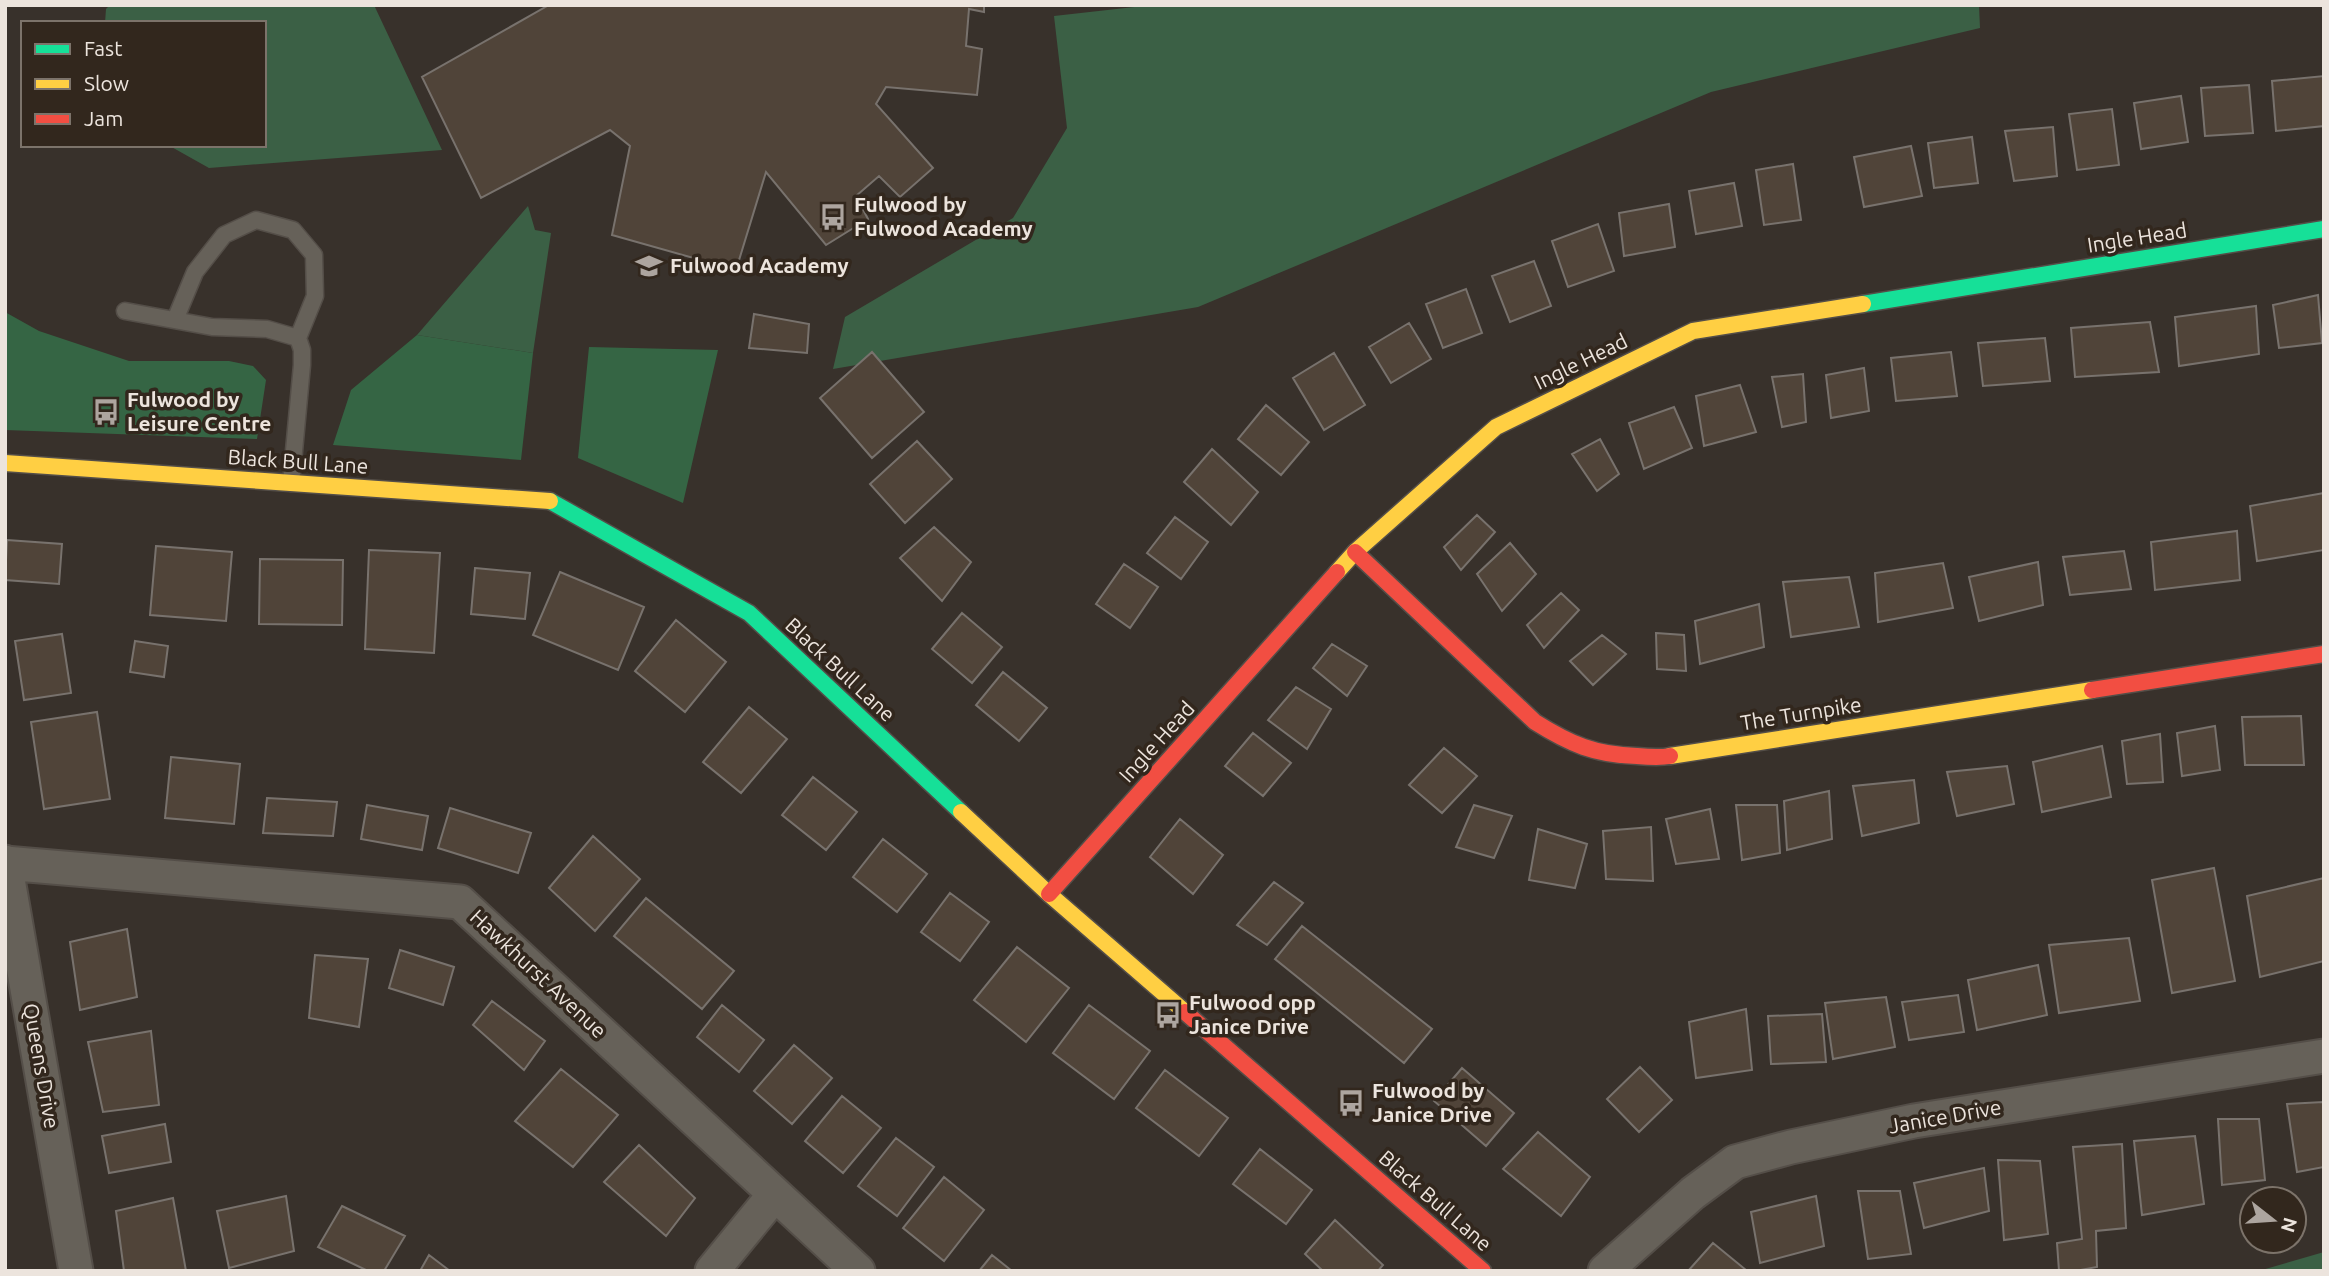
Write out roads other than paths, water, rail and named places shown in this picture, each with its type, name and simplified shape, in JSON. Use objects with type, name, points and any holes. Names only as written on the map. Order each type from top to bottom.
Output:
[{"type":"street","name":"Ingle Head","points":[[1049,894],[1355,552],[1496,427],[1693,331],[2324,229]]},
{"type":"street","name":"Black Bull Lane","points":[[5,463],[553,501],[749,613],[1049,894],[1483,1271]]},
{"type":"street","name":"The Turnpike","points":[[1355,552],[1535,722],[1564,740],[1593,752],[1625,756],[1663,757],[2324,654]]},
{"type":"street","name":"Hawkhurst Avenue","points":[[5,862],[460,902],[858,1271]]},
{"type":"street","name":"Queens Drive","points":[[5,862],[76,1271]]},
{"type":"street","name":"Janice Drive","points":[[1605,1271],[1693,1193],[1735,1162],[1791,1147],[1914,1121],[2324,1056]]},
{"type":"street","points":[[712,1271],[775,1194]]},
{"type":"lane","points":[[175,320],[195,272],[224,235],[256,220],[293,230],[314,255],[315,296],[298,338],[302,350],[302,365],[291,483]]},
{"type":"lane","points":[[125,311],[212,327],[267,329],[298,338]]},
{"type":"place","name":"Fulwood by Fulwood Academy","points":[[833,217]]},
{"type":"place","name":"Fulwood Academy","points":[[649,266]]},
{"type":"place","name":"Fulwood by Leisure Centre","points":[[106,412]]},
{"type":"place","name":"Fulwood opp Janice Drive","points":[[1168,1015]]},
{"type":"place","name":"Fulwood by Janice Drive","points":[[1351,1103]]}]
